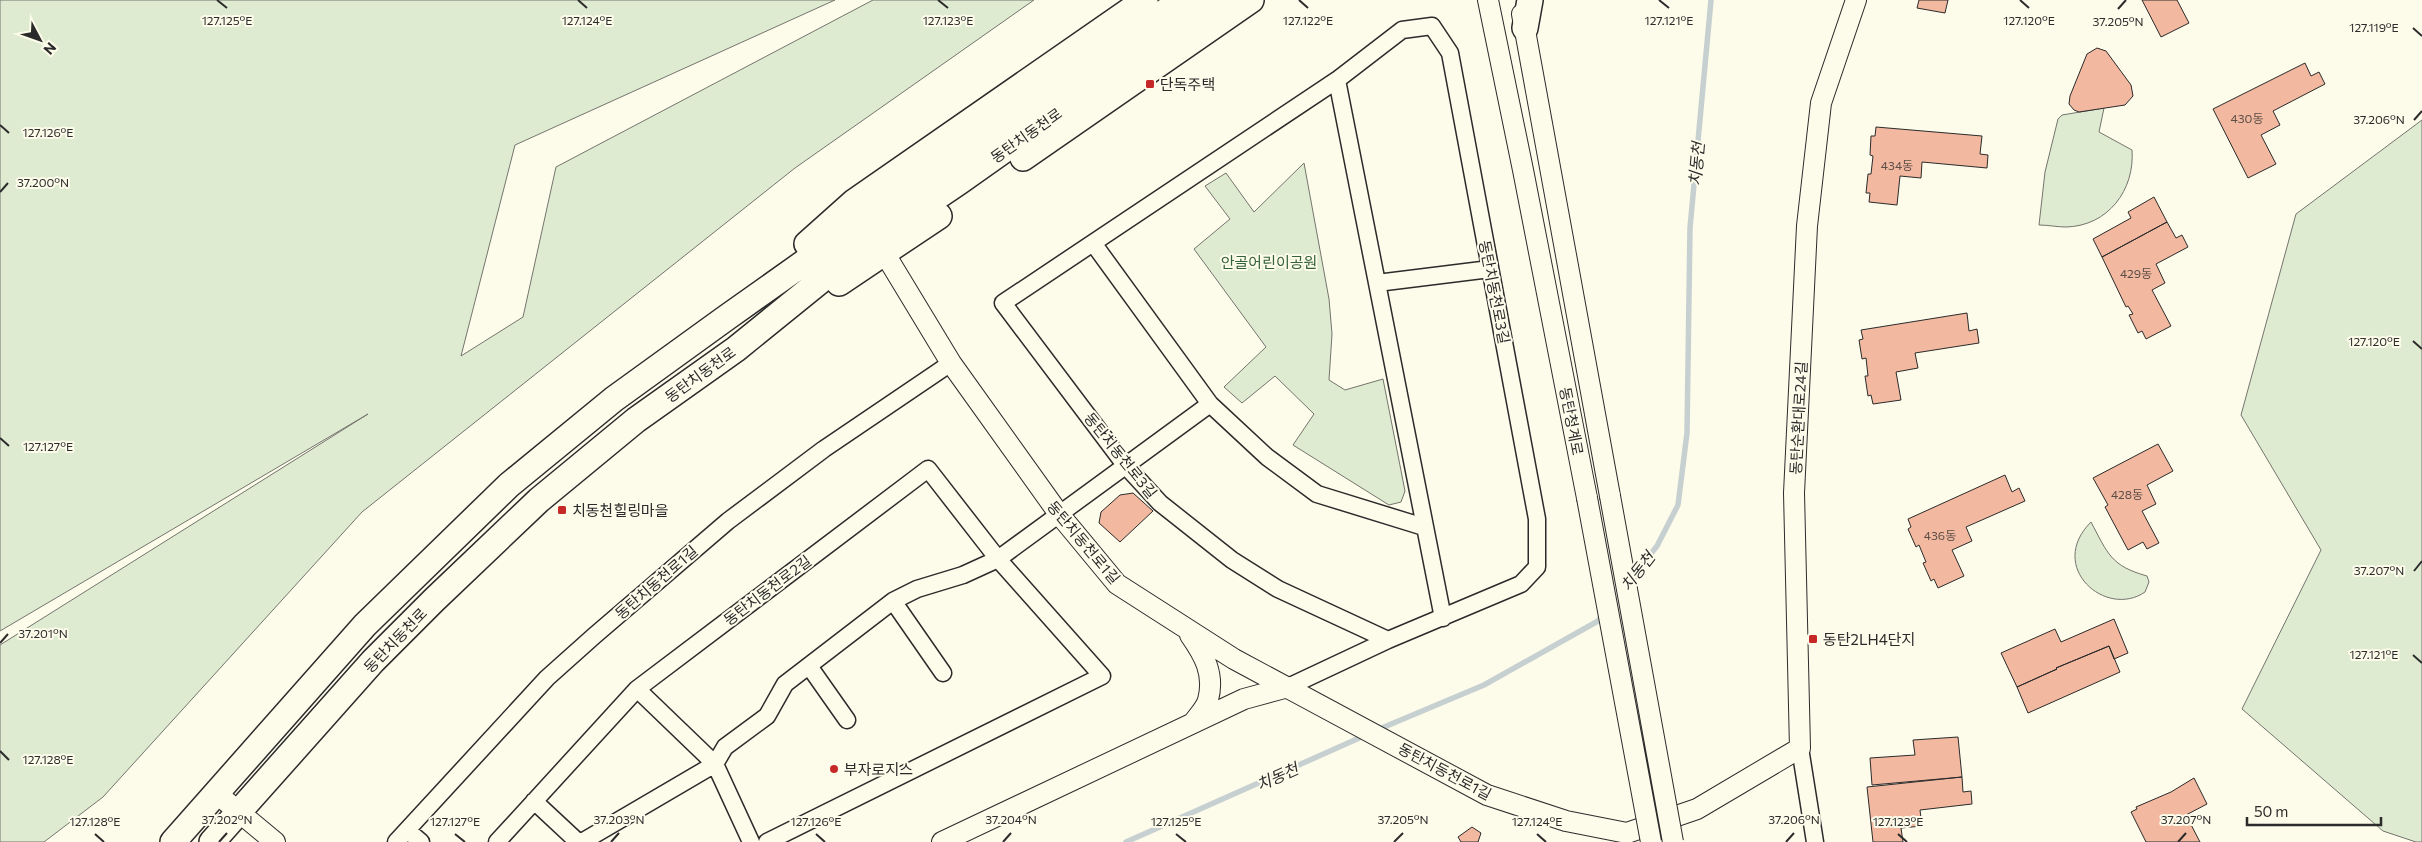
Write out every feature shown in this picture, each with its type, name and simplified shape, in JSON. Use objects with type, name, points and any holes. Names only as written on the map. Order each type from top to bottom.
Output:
[{"type":"main road","points":[[726,318],[854,202],[1145,0]]},
{"type":"main road","name":"동탄치동천로","points":[[173,842],[365,625],[509,485],[614,399],[726,318],[922,179],[1182,0]]},
{"type":"main road","name":"동탄치동천로","points":[[212,842],[373,661],[539,500],[636,420],[736,349],[857,251],[959,182],[1216,0]]},
{"type":"main road","points":[[736,349],[885,254],[1251,0]]},
{"type":"main road","points":[[1525,28],[1530,0]]},
{"type":"street","name":"동탄청계로","points":[[1488,0],[1587,498],[1652,842]]},
{"type":"street","name":"동탄청계로","points":[[1518,0],[1525,28],[1674,842]]},
{"type":"street","name":"동탄순환대로24길","points":[[1815,842],[1800,748],[1794,492],[1807,226],[1821,103],[1856,0]]},
{"type":"street","name":"동탄치동천로3길","points":[[1288,687],[1388,640],[1521,584],[1536,567],[1537,519],[1450,53],[1432,26],[1402,30],[1337,80],[1003,303],[1125,465],[1160,503],[1232,560],[1278,589],[1388,640]]},
{"type":"street","points":[[1337,80],[1443,618]]},
{"type":"street","points":[[1093,243],[1210,404],[1267,457],[1317,494],[1424,527]]},
{"type":"street","name":"동탄치동천로1길","points":[[885,254],[952,363],[1059,514],[1117,584],[1234,659],[1487,795],[1566,821],[1627,833],[1697,809],[1800,748]]},
{"type":"street","points":[[1377,283],[1490,269]]},
{"type":"street","name":"동탄치동천로1길","points":[[402,836],[547,678],[594,636],[728,521],[824,449],[952,363]]},
{"type":"street","points":[[582,842],[715,764],[725,747],[767,716],[785,684],[893,601],[917,589],[963,575],[998,559],[1210,404]]},
{"type":"street","name":"동탄치동천로2길","points":[[497,842],[637,689],[928,469],[998,559],[1102,676],[766,842]]},
{"type":"street","points":[[893,601],[943,673]]},
{"type":"street","points":[[1186,629],[1204,654],[1209,674],[1208,701],[1192,724]]},
{"type":"street","points":[[809,666],[847,720]]},
{"type":"street","points":[[942,842],[1244,700],[1288,687]]},
{"type":"street","points":[[637,689],[715,764],[751,842]]},
{"type":"street","points":[[216,793],[275,842]]},
{"type":"street","points":[[534,801],[578,842]]},
{"type":"street","points":[[402,836],[421,842]]},
{"type":"green space","points":[[0,0],[835,0],[515,145],[461,356],[523,317],[556,167],[873,0],[1034,0],[795,168],[362,512],[103,797],[44,842],[0,842],[0,645],[368,414],[0,631]]},
{"type":"green space","points":[[2104,108],[2099,132],[2132,150],[2132,165],[2124,192],[2106,213],[2094,220],[2081,225],[2066,227],[2039,225],[2045,172],[2058,119],[2062,115]]},
{"type":"green space","points":[[2422,120],[2422,842],[2416,842],[2383,831],[2242,709],[2321,550],[2241,415],[2296,214]]},
{"type":"green space","name":"안골어린이공원","points":[[1304,163],[1329,299],[1332,334],[1329,380],[1345,390],[1383,379],[1405,491],[1401,502],[1389,505],[1293,445],[1314,414],[1275,376],[1242,403],[1224,387],[1266,347],[1194,249],[1230,219],[1205,186],[1226,173],[1254,212]]},
{"type":"green space","points":[[2091,522],[2107,551],[2118,563],[2125,568],[2147,576],[2149,582],[2145,592],[2130,599],[2114,599],[2099,594],[2086,584],[2078,571],[2075,556],[2079,539]]},
{"type":"building","points":[[1919,0],[1948,0],[1945,13],[1917,8]]},
{"type":"building","points":[[2142,0],[2177,0],[2189,23],[2161,37]]},
{"type":"building","points":[[2097,48],[2106,51],[2131,85],[2133,96],[2125,105],[2079,112],[2074,110],[2069,104],[2070,96],[2087,54]]},
{"type":"building","points":[[2305,63],[2311,76],[2319,72],[2325,84],[2273,111],[2280,125],[2261,135],[2276,164],[2248,178],[2213,109]]},
{"type":"building","points":[[1876,127],[1982,136],[1980,154],[1988,155],[1987,168],[1922,162],[1921,178],[1900,176],[1897,205],[1869,202],[1870,193],[1866,193],[1868,174],[1871,174],[1873,156],[1870,155],[1871,136],[1875,136]]},
{"type":"building","points":[[2154,197],[2167,222],[2102,257],[2093,239],[2131,218],[2128,212]]},
{"type":"building","points":[[2167,222],[2176,238],[2182,235],[2188,247],[2156,264],[2165,283],[2152,290],[2171,326],[2146,339],[2142,331],[2138,333],[2129,315],[2133,314],[2128,306],[2126,307],[2102,257]]},
{"type":"building","points":[[1967,313],[1969,331],[1977,329],[1979,343],[1915,353],[1918,368],[1896,372],[1901,400],[1873,404],[1871,395],[1868,396],[1865,376],[1868,376],[1866,358],[1862,359],[1859,340],[1863,339],[1861,330]]},
{"type":"building","points":[[2158,444],[2173,471],[2147,485],[2156,504],[2142,511],[2159,543],[2147,549],[2143,542],[2128,550],[2105,507],[2108,505],[2093,478]]},
{"type":"building","points":[[2005,475],[2012,492],[2019,488],[2025,501],[1966,527],[1972,541],[1952,550],[1964,576],[1938,588],[1934,579],[1931,581],[1923,563],[1926,562],[1919,545],[1916,547],[1908,529],[1911,527],[1908,519]]},
{"type":"building","points":[[1133,493],[1153,511],[1120,542],[1099,523],[1101,512],[1120,495]]},
{"type":"building","points":[[2114,619],[2128,653],[2114,659],[2109,646],[2017,687],[2001,653],[2055,629],[2061,642]]},
{"type":"building","points":[[2109,646],[2120,672],[2028,713],[2017,687]]},
{"type":"building","points":[[1958,737],[1962,777],[1872,785],[1870,758],[1915,755],[1913,740]]},
{"type":"building","points":[[1962,777],[1963,792],[1971,791],[1972,804],[1920,810],[1922,826],[1901,828],[1903,842],[1873,842],[1867,787]]},
{"type":"building","points":[[2194,778],[2207,804],[2186,815],[2200,842],[2146,842],[2131,812],[2137,809],[2136,807],[2171,792]]},
{"type":"building","points":[[1472,827],[1481,833],[1478,842],[1461,842],[1458,837]]},
{"type":"waterway","name":"치동천","points":[[1631,579],[1657,546],[1678,505],[1687,433],[1690,228],[1711,0]]},
{"type":"waterway","name":"치동천","points":[[1377,730],[1484,685],[1598,621],[1603,614]]},
{"type":"waterway","name":"치동천","points":[[1126,842],[1366,735]]},
{"type":"place","name":"단독주택","points":[[1150,84]]},
{"type":"place","name":"치동천힐링마을","points":[[562,510]]},
{"type":"place","name":"동탄2LH4단지","points":[[1813,639]]},
{"type":"place","name":"부자로지스","points":[[834,769]]}]
